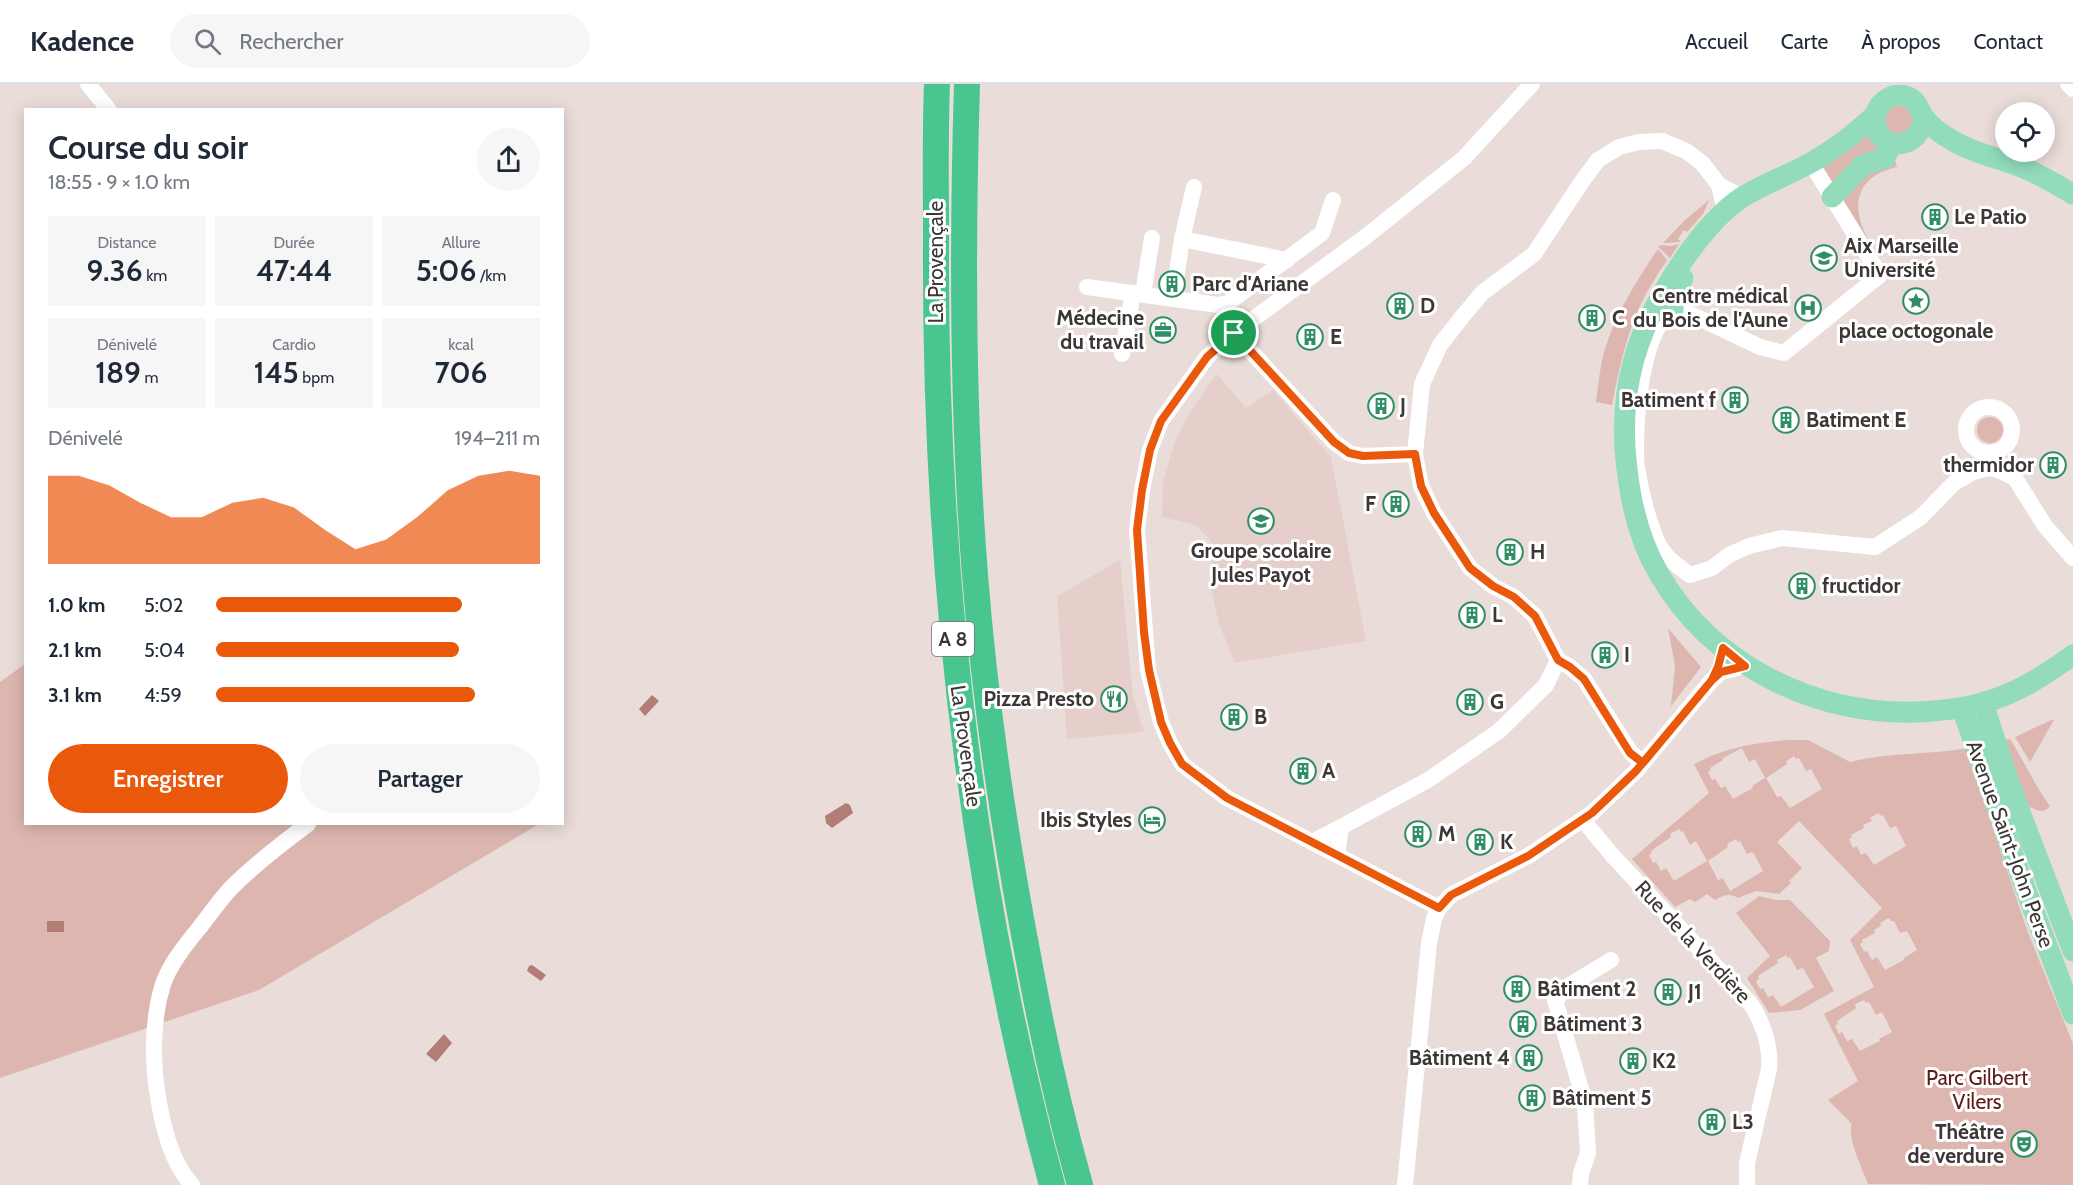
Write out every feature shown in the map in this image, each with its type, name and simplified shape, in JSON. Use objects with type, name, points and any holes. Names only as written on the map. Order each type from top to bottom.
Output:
[{"type":"highway","name":"La Provençale","points":[[937,84],[935,309],[944,519],[956,673],[999,959],[1023,1070],[1052,1185]]},
{"type":"highway","name":"La Provençale","points":[[967,84],[963,272],[967,434],[975,575],[985,673],[996,771],[1015,891],[1044,1039],[1080,1185]]},
{"type":"main road","points":[[2073,194],[2024,168],[1956,143],[1933,126],[1915,100],[1896,96],[1881,101],[1847,141],[1811,163],[1742,197],[1720,217],[1671,279],[1644,328],[1631,367],[1623,427],[1630,495],[1650,555],[1662,579],[1679,604],[1723,648],[1745,666],[1797,692],[1846,706],[1891,712],[1962,708],[1983,703],[2025,686],[2073,655]]},
{"type":"main road","points":[[1881,101],[1877,129],[1886,140],[1892,143],[1906,143],[1915,138],[1923,124],[1915,100]]},
{"type":"main road","points":[[1832,197],[1863,165],[1885,158],[1892,143]]},
{"type":"main road","points":[[1678,311],[1673,304],[1682,279],[1720,217]]},
{"type":"main road","name":"Avenue Saint-John Perse","points":[[1983,703],[2009,783],[2073,951]]},
{"type":"main road","name":"Avenue Saint-John Perse","points":[[1962,708],[2021,877],[2073,1014]]},
{"type":"street","points":[[88,84],[107,108]]},
{"type":"street","points":[[1439,908],[1227,798],[1182,764],[1161,722],[1149,670],[1137,530],[1150,450],[1161,421],[1207,357],[1234,333],[1364,238],[1464,158],[1532,84]]},
{"type":"street","points":[[2068,84],[2073,89]]},
{"type":"street","points":[[1643,763],[1630,753],[1584,679],[1558,660],[1535,616],[1514,597],[1493,586],[1470,568],[1434,513],[1421,486],[1415,454],[1422,384],[1440,345],[1482,293],[1534,254],[1582,180],[1598,160],[1618,147],[1639,142],[1662,141],[1686,152],[1702,163],[1719,185],[1742,197]]},
{"type":"street","points":[[1811,163],[1880,275],[1784,353],[1760,347],[1678,311],[1664,316],[1652,342],[1642,378],[1636,418],[1637,466],[1646,509],[1665,555],[1690,575],[1712,568],[1729,555],[1749,546],[1782,538],[1875,547],[1921,517],[1954,483],[1989,461],[1996,469],[2015,478],[2045,526],[2073,558]]},
{"type":"street","points":[[1719,185],[1720,217]]},
{"type":"street","points":[[1173,299],[1182,239],[1194,187]]},
{"type":"street","points":[[1087,286],[1218,305],[1228,303],[1322,233],[1333,201]]},
{"type":"street","points":[[1122,354],[1152,238]]},
{"type":"street","points":[[1182,239],[1287,260]]},
{"type":"street","points":[[1234,333],[1334,442],[1349,453],[1363,456],[1415,454]]},
{"type":"street","points":[[1712,680],[1723,648]]},
{"type":"street","points":[[1312,842],[1428,780],[1500,731],[1546,685],[1558,660]]},
{"type":"street","points":[[1405,1185],[1429,943],[1439,908],[1451,895],[1528,856],[1583,820],[1614,794],[1643,763],[1712,680],[1721,672],[1745,666]]},
{"type":"street","name":"Rue de la Verdière","points":[[1583,820],[1606,849],[1750,1003],[1759,1017],[1770,1055],[1769,1069],[1747,1163],[1747,1185]]},
{"type":"street","points":[[192,1185],[170,1146],[162,1123],[156,1088],[155,1039],[158,1006],[164,982],[185,945],[230,890],[264,858],[307,825]]},
{"type":"street","points":[[1337,855],[1341,827]]},
{"type":"street","points":[[1580,1185],[1581,1173],[1588,1153],[1585,1103],[1555,1000],[1568,986],[1611,960]]},
{"type":"shaded area","name":"Groupe scolaire Jules Payot","points":[[1217,374],[1246,408],[1273,390],[1331,457],[1366,641],[1235,663],[1219,624],[1210,585],[1214,547],[1196,525],[1162,517],[1163,481],[1176,438],[1194,406]]},
{"type":"shaded area","points":[[1120,560],[1133,697],[1144,732],[1067,739],[1057,596]]},
{"type":"shaded area","points":[[652,695],[659,701],[645,716],[639,709]]},
{"type":"shaded area","points":[[846,803],[850,805],[853,813],[832,828],[826,823],[825,816]]},
{"type":"shaded area","points":[[47,921],[64,921],[64,932],[47,932]]},
{"type":"shaded area","points":[[532,965],[546,975],[541,981],[527,971]]},
{"type":"shaded area","points":[[444,1034],[452,1043],[436,1062],[426,1054]]},
{"type":"green space","points":[[1899,106],[1909,110],[1913,120],[1909,130],[1899,134],[1889,130],[1885,120],[1889,110]]},
{"type":"green space","points":[[1864,131],[1885,149],[1840,180],[1831,181],[1826,177],[1819,160]]},
{"type":"green space","points":[[1894,158],[1897,167],[1871,178],[1860,196],[1858,207],[1860,219],[1871,244],[1866,243],[1839,200],[1865,172]]},
{"type":"green space","points":[[1709,200],[1703,214],[1687,232],[1684,230],[1678,239],[1681,242],[1663,243],[1685,220]]},
{"type":"green space","points":[[1679,244],[1670,258],[1658,247],[1661,245]]},
{"type":"green space","points":[[1658,249],[1667,260],[1647,292],[1634,319],[1621,362],[1612,405],[1596,402],[1602,361],[1611,331]]},
{"type":"green space","points":[[1990,417],[1999,421],[2003,430],[1999,439],[1990,443],[1981,439],[1977,430],[1981,421]]},
{"type":"green space","points":[[1668,628],[1701,667],[1671,706],[1675,666]]},
{"type":"green space","points":[[24,665],[24,825],[537,825],[259,990],[0,1078],[0,682]]},
{"type":"green space","points":[[2054,720],[2030,762],[2015,737]]},
{"type":"green space","points":[[2010,739],[2050,806],[2046,810],[2040,811],[2027,806],[2001,741]]},
{"type":"green space","name":"Parc Gilbert Vilers","points":[[1788,740],[1808,740],[1850,762],[1969,748],[1981,780],[1987,811],[2027,930],[2073,1044],[2073,1185],[1868,1184],[1853,1145],[1852,1124],[1828,1100],[1858,1081],[1824,1014],[1874,987],[1850,940],[1882,908],[1799,821],[1777,842],[1802,868],[1779,894],[1756,891],[1738,898],[1726,895],[1715,900],[1707,894],[1695,902],[1690,899],[1675,907],[1632,859],[1709,793],[1694,764],[1728,750]],"holes":[[[1742,748],[1749,762],[1755,759],[1765,778],[1733,799],[1725,786],[1721,788],[1715,779],[1712,780],[1708,772],[1723,758]],[[1794,756],[1796,759],[1799,758],[1806,771],[1811,769],[1822,789],[1790,808],[1781,796],[1777,797],[1766,778],[1787,764],[1786,761]],[[1879,813],[1880,816],[1883,815],[1890,828],[1896,826],[1906,846],[1874,865],[1866,853],[1861,855],[1857,846],[1853,848],[1849,839],[1851,835],[1864,828],[1863,825],[1872,821],[1870,818]],[[1679,829],[1683,831],[1690,845],[1696,841],[1707,861],[1674,881],[1666,868],[1661,871],[1649,855],[1651,851],[1671,837],[1670,834]],[[1736,839],[1740,841],[1747,854],[1753,852],[1763,871],[1730,891],[1723,879],[1726,877],[1718,880],[1708,861],[1728,847],[1727,844]],[[1889,918],[1894,921],[1900,933],[1907,931],[1917,950],[1885,970],[1877,957],[1872,960],[1860,944],[1881,926],[1880,923]],[[1864,1000],[1866,1003],[1869,1002],[1876,1015],[1882,1012],[1892,1032],[1860,1051],[1852,1039],[1847,1041],[1842,1032],[1839,1034],[1835,1026],[1838,1024],[1837,1021],[1856,1008],[1855,1004]]]},
{"type":"green space","points":[[1759,896],[1790,900],[1830,941],[1829,951],[1816,958],[1834,991],[1800,1010],[1769,1013],[1747,978],[1770,956],[1736,913]],"holes":[[[1786,955],[1790,957],[1797,970],[1803,968],[1814,987],[1781,1007],[1773,995],[1768,997],[1763,988],[1760,989],[1756,981],[1759,979],[1758,976],[1778,963],[1777,960]]]},
{"type":"place","name":"Le Patio","points":[[1935,217]]},
{"type":"place","name":"Aix Marseille Université","points":[[1824,258]]},
{"type":"place","name":"Parc d'Ariane","points":[[1172,284]]},
{"type":"place","name":"place octogonale","points":[[1916,301]]},
{"type":"place","name":"D","points":[[1400,306]]},
{"type":"place","name":"Centre médical du Bois de l'Aune","points":[[1808,308]]},
{"type":"place","name":"C","points":[[1592,318]]},
{"type":"place","name":"Médecine du travail","points":[[1163,330]]},
{"type":"place","name":"E","points":[[1310,337]]},
{"type":"place","name":"Batiment f","points":[[1735,400]]},
{"type":"place","name":"J","points":[[1381,406]]},
{"type":"place","name":"Batiment E","points":[[1786,420]]},
{"type":"place","name":"thermidor","points":[[2053,465]]},
{"type":"place","name":"F","points":[[1396,504]]},
{"type":"place","name":"Groupe scolaire Jules Payot","points":[[1261,521]]},
{"type":"place","name":"H","points":[[1510,552]]},
{"type":"place","name":"fructidor","points":[[1802,586]]},
{"type":"place","name":"L","points":[[1472,615]]},
{"type":"place","name":"I","points":[[1605,655]]},
{"type":"place","name":"Pizza Presto","points":[[1114,699]]},
{"type":"place","name":"G","points":[[1470,702]]},
{"type":"place","name":"B","points":[[1234,717]]},
{"type":"place","name":"A","points":[[1303,771]]},
{"type":"place","name":"Ibis Styles","points":[[1152,820]]},
{"type":"place","name":"M","points":[[1418,834]]},
{"type":"place","name":"K","points":[[1480,842]]},
{"type":"place","name":"Bâtiment 2","points":[[1517,989]]},
{"type":"place","name":"J1","points":[[1668,992]]},
{"type":"place","name":"Bâtiment 3","points":[[1523,1024]]},
{"type":"place","name":"Bâtiment 4","points":[[1529,1058]]},
{"type":"place","name":"K2","points":[[1633,1061]]},
{"type":"place","name":"Bâtiment 5","points":[[1532,1098]]},
{"type":"place","name":"L3","points":[[1712,1122]]},
{"type":"place","name":"Théâtre de verdure","points":[[2024,1144]]},
{"type":"route","points":[[1234,333],[1207,357],[1161,421],[1150,450],[1142,490],[1137,530],[1144,632],[1153,692],[1161,722],[1182,764],[1227,798],[1439,908],[1451,895],[1547,845],[1592,813],[1636,771],[1656,748],[1712,680],[1721,672],[1745,666],[1723,648],[1712,680],[1679,721],[1656,748],[1643,763],[1630,753],[1584,679],[1558,660],[1535,616],[1514,597],[1493,586],[1470,568],[1434,513],[1421,486],[1415,454],[1363,456],[1349,453],[1334,442],[1234,333]]}]
